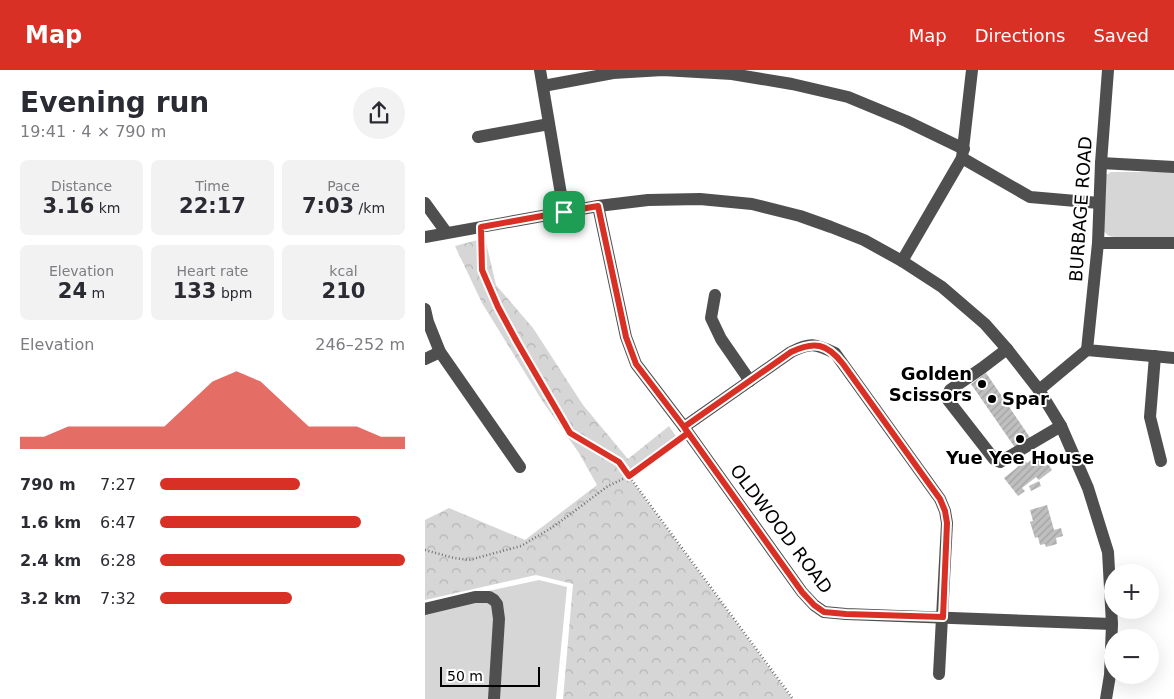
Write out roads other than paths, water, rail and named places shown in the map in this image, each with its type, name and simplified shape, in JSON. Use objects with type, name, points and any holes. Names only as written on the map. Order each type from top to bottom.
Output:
[{"type":"street","points":[[540,70],[564,212]]},
{"type":"street","points":[[543,86],[613,73],[663,70],[732,74],[792,84],[848,97],[906,121],[963,153],[1030,197],[1099,203]]},
{"type":"street","points":[[903,261],[963,153],[972,70]]},
{"type":"street","name":"BURBAGE ROAD","points":[[1087,350],[1098,243],[1101,163],[1108,70]]},
{"type":"street","points":[[478,137],[549,124]]},
{"type":"street","points":[[1101,163],[1174,166]]},
{"type":"street","points":[[425,237],[598,206],[648,200],[699,199],[752,204],[800,216],[864,240],[903,261],[942,287],[985,324],[1039,390],[1061,426],[1088,488],[1108,552],[1112,624],[1107,699]]},
{"type":"street","points":[[425,204],[446,232]]},
{"type":"street","name":"OLDWOOD ROAD","points":[[598,206],[626,337],[636,364],[814,605],[824,612],[846,614],[1112,624]]},
{"type":"street","points":[[1098,243],[1174,243]]},
{"type":"street","points":[[715,295],[711,318],[721,339],[751,381]]},
{"type":"street","points":[[425,309],[439,352],[520,467]]},
{"type":"street","points":[[686,430],[791,352],[803,346],[813,345],[823,347],[835,353],[940,499],[945,511],[947,523],[939,674]]},
{"type":"street","points":[[1007,349],[950,390],[948,400],[994,459],[999,462],[1061,426]]},
{"type":"street","points":[[1039,390],[1087,350],[1174,358]]},
{"type":"street","points":[[425,359],[439,352]]},
{"type":"street","points":[[1155,356],[1150,416],[1161,461]]},
{"type":"street","points":[[425,609],[475,598],[489,597],[494,600],[497,604],[499,619],[494,699]]},
{"type":"place","name":"Golden Scissors","points":[[982,384]]},
{"type":"place","name":"Spar","points":[[992,399]]},
{"type":"place","name":"Yue Yee House","points":[[1020,439]]}]
